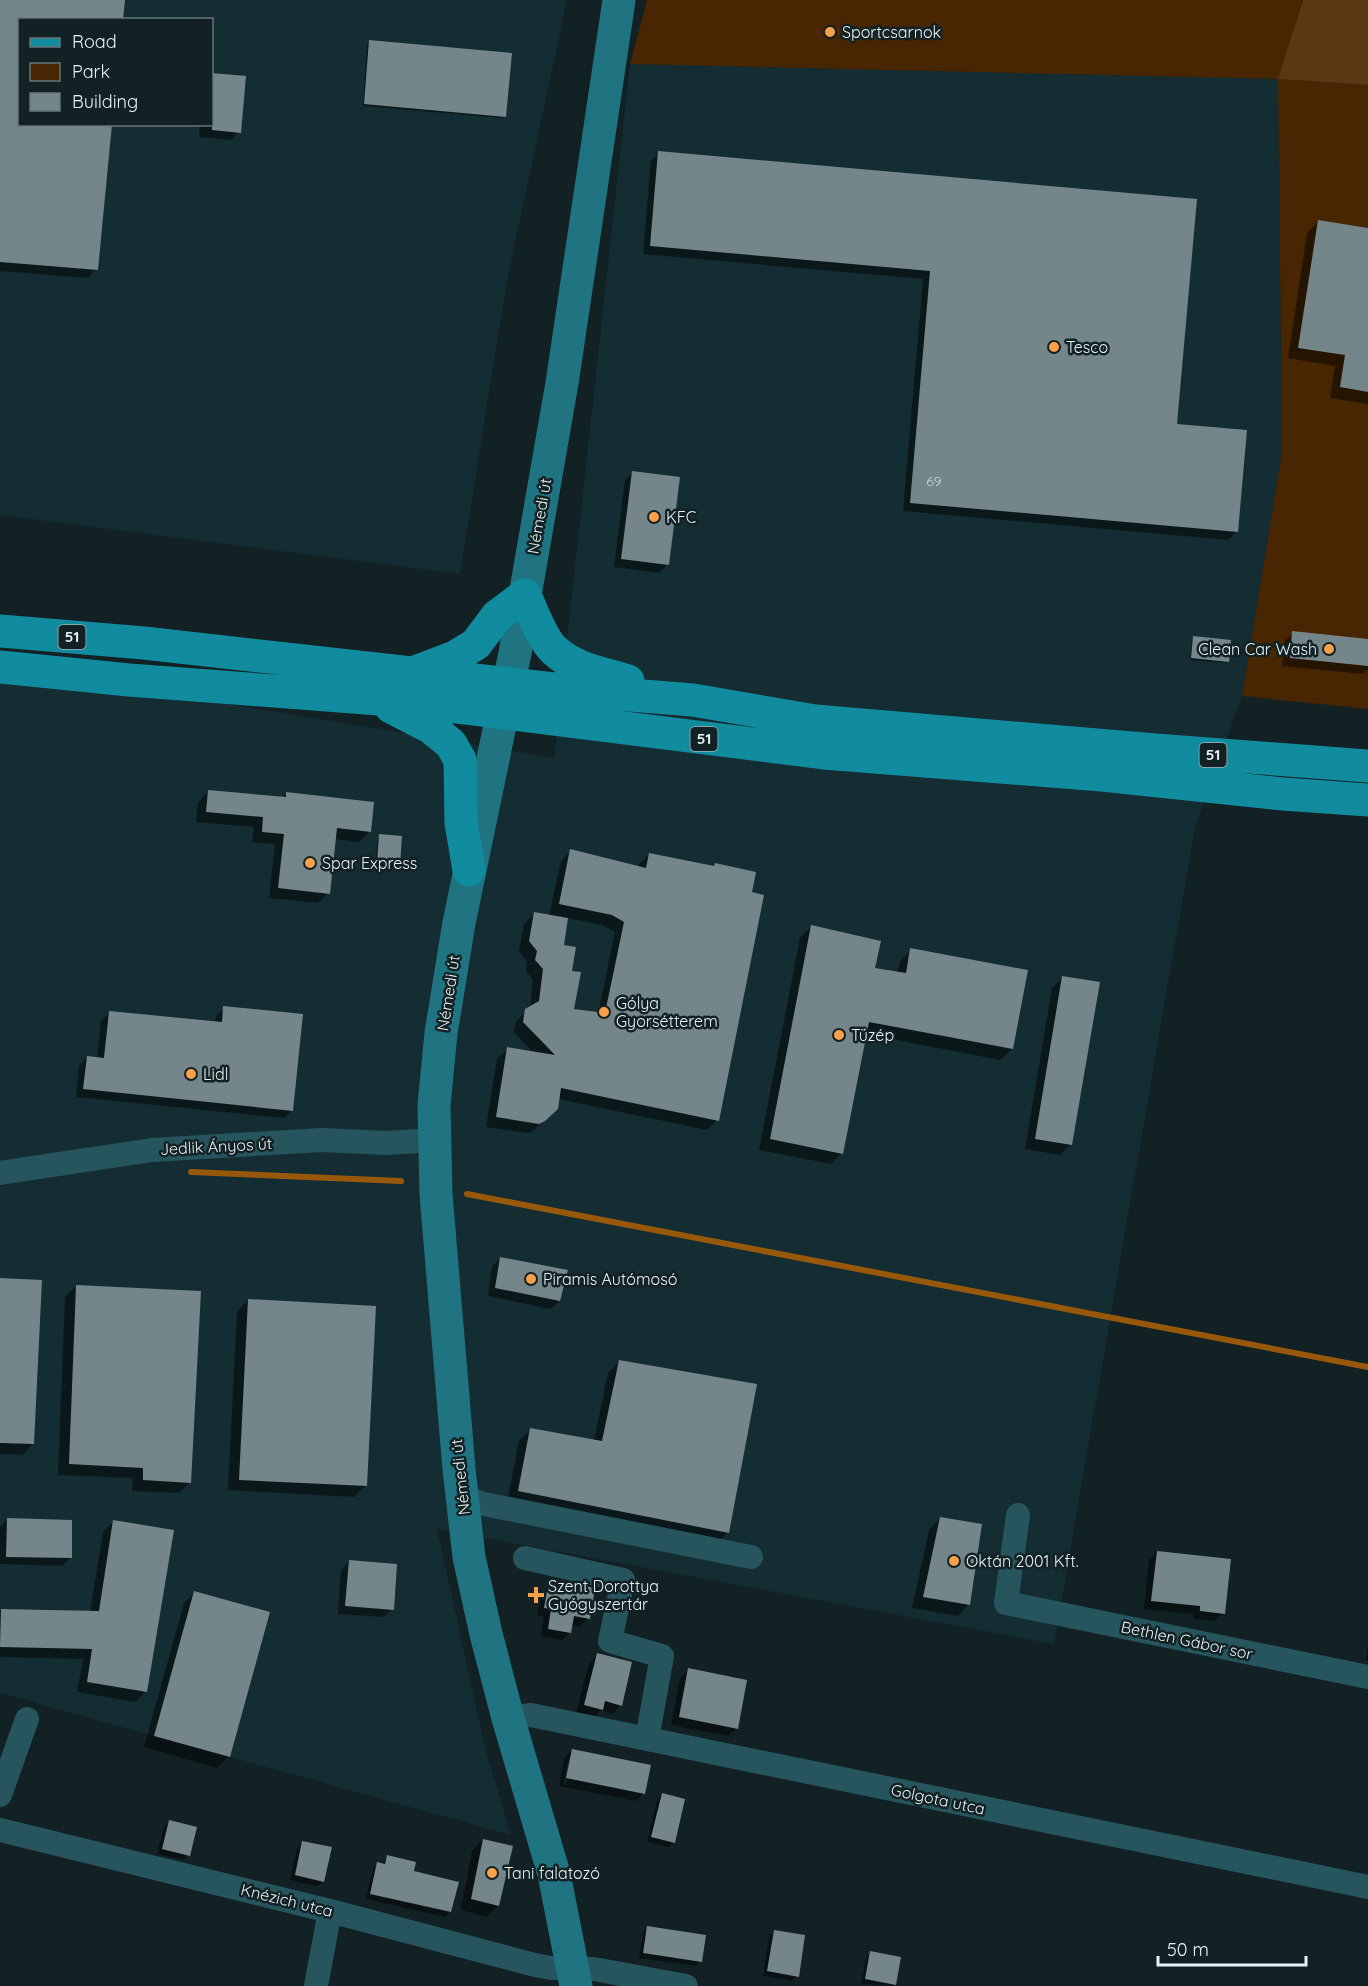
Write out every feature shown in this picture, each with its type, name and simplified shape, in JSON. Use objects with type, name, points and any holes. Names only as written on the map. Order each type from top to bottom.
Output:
[{"type":"main road","name":"Némedi út","points":[[574,1977],[554,1874],[508,1718],[469,1557],[436,1205],[434,1105],[437,1065],[469,870],[506,698],[562,383],[620,0]]},
{"type":"main road","points":[[414,672],[455,657],[476,644],[497,616],[525,595],[553,649],[577,666],[693,700]]},
{"type":"main road","name":"51","points":[[0,631],[144,643],[414,672],[506,698],[824,753],[1102,775],[1283,794],[1368,800]]},
{"type":"main road","name":"51","points":[[0,667],[129,680],[379,699],[506,698],[555,689],[693,700],[815,721],[1368,766]]},
{"type":"main road","points":[[379,699],[430,727],[451,744],[460,760],[461,823],[469,870]]},
{"type":"street","name":"Jedlik Ányos út","points":[[0,1173],[152,1150],[322,1140],[387,1143],[434,1140]]},
{"type":"street","points":[[462,1497],[484,1504],[751,1557]]},
{"type":"street","name":"Bethlen Gábor sor","points":[[1018,1515],[1006,1603],[1368,1677]]},
{"type":"street","points":[[525,1558],[623,1580],[610,1641],[662,1656],[647,1739]]},
{"type":"street","name":"Golgota utca","points":[[508,1718],[531,1715],[1368,1887]]},
{"type":"street","points":[[0,1795],[27,1719]]},
{"type":"street","name":"Knézich utca","points":[[0,1830],[330,1911],[551,1968],[574,1977],[594,1969],[686,1986]]},
{"type":"street","points":[[316,1986],[330,1911]]},
{"type":"shaded area","points":[[0,0],[567,0],[507,280],[460,574],[0,515]]},
{"type":"shaded area","points":[[1303,0],[1368,0],[1368,85],[1278,79]]},
{"type":"shaded area","points":[[630,64],[1278,79],[1282,452],[1242,696],[1195,827],[1054,1644],[437,1529],[486,1751],[511,1835],[0,1693],[0,678],[131,688],[554,758]]},
{"type":"green space","points":[[647,0],[1303,0],[1279,79],[1368,85],[1368,709],[1242,696],[1282,452],[1278,79],[630,64]]},
{"type":"building","points":[[0,0],[125,0],[123,18],[18,18],[18,126],[112,126],[98,270],[0,262]]},
{"type":"building","points":[[369,40],[512,53],[506,117],[364,104]]},
{"type":"building","points":[[213,73],[246,76],[241,133],[212,130]]},
{"type":"building","name":"Tesco","points":[[658,151],[1197,199],[1177,424],[1247,430],[1238,532],[910,503],[930,271],[650,246]]},
{"type":"building","points":[[1318,220],[1368,228],[1368,392],[1340,387],[1345,355],[1298,348]]},
{"type":"building","points":[[632,471],[680,477],[669,565],[621,559]]},
{"type":"building","name":"Clean Car Wash","points":[[1292,631],[1368,639],[1368,666],[1290,658]]},
{"type":"building","points":[[1193,636],[1231,640],[1229,662],[1191,658]]},
{"type":"building","points":[[208,790],[286,797],[286,792],[374,802],[371,832],[337,828],[330,894],[278,888],[284,834],[262,832],[263,817],[206,812]]},
{"type":"building","points":[[379,834],[402,836],[400,865],[377,863]]},
{"type":"building","points":[[570,849],[646,868],[649,853],[756,872],[752,892],[764,895],[719,1121],[561,1088],[558,1109],[539,1124],[496,1117],[507,1047],[555,1055],[523,1022],[525,1009],[539,1001],[543,969],[535,960],[537,951],[529,941],[534,912],[568,918],[564,945],[576,947],[572,971],[581,972],[574,1009],[605,1013],[624,922],[612,915],[559,904]]},
{"type":"building","points":[[811,925],[881,941],[875,968],[906,973],[910,948],[1028,970],[1013,1049],[869,1022],[843,1154],[770,1139]]},
{"type":"building","points":[[1062,976],[1100,982],[1072,1145],[1035,1139]]},
{"type":"building","name":"Lidl","points":[[223,1006],[303,1014],[293,1111],[83,1089],[87,1056],[104,1058],[109,1011],[222,1022]]},
{"type":"building","name":"Piramis Autómosó","points":[[500,1257],[568,1270],[560,1301],[495,1288]]},
{"type":"building","points":[[0,1278],[42,1280],[34,1444],[0,1443]]},
{"type":"building","points":[[76,1285],[201,1291],[191,1483],[143,1480],[143,1468],[69,1464]]},
{"type":"building","points":[[248,1299],[376,1306],[367,1486],[239,1480]]},
{"type":"building","points":[[619,1360],[757,1384],[729,1533],[518,1491],[530,1428],[602,1441]]},
{"type":"building","name":"Oktán 2001 Kft.","points":[[940,1517],[982,1524],[970,1605],[923,1597]]},
{"type":"building","points":[[7,1518],[72,1520],[72,1558],[6,1557]]},
{"type":"building","points":[[113,1520],[174,1530],[147,1692],[87,1682],[92,1649],[0,1647],[1,1609],[99,1611]]},
{"type":"building","points":[[1157,1551],[1231,1559],[1225,1614],[1200,1611],[1200,1606],[1151,1601]]},
{"type":"building","points":[[349,1560],[397,1564],[394,1610],[345,1606]]},
{"type":"building","points":[[566,1582],[595,1588],[590,1619],[574,1616],[571,1633],[548,1629],[551,1609],[544,1608],[548,1585],[565,1588]]},
{"type":"building","points":[[194,1591],[270,1612],[230,1757],[154,1736]]},
{"type":"building","points":[[597,1653],[632,1662],[622,1706],[605,1701],[603,1710],[584,1705]]},
{"type":"building","points":[[688,1668],[747,1680],[738,1729],[679,1717]]},
{"type":"building","points":[[572,1749],[651,1765],[645,1794],[566,1778]]},
{"type":"building","points":[[662,1793],[685,1799],[675,1843],[651,1837]]},
{"type":"building","points":[[169,1820],[197,1827],[190,1856],[162,1849]]},
{"type":"building","name":"Tani falatozó","points":[[483,1839],[513,1846],[499,1906],[471,1899]]},
{"type":"building","points":[[302,1841],[332,1847],[324,1882],[295,1875]]},
{"type":"building","points":[[387,1855],[416,1862],[414,1871],[459,1882],[451,1912],[370,1894],[377,1862],[385,1864]]},
{"type":"building","points":[[647,1926],[706,1935],[702,1962],[643,1953]]},
{"type":"building","points":[[774,1930],[805,1935],[799,1977],[767,1971]]},
{"type":"building","points":[[870,1951],[901,1957],[896,1985],[865,1979]]},
{"type":"waterway","points":[[191,1172],[401,1181]]},
{"type":"waterway","points":[[467,1194],[1368,1367]]},
{"type":"place","name":"Sportcsarnok","points":[[830,32]]},
{"type":"place","name":"Tesco","points":[[1054,347]]},
{"type":"place","name":"KFC","points":[[654,517]]},
{"type":"place","name":"Clean Car Wash","points":[[1329,649]]},
{"type":"place","name":"Spar Express","points":[[310,863]]},
{"type":"place","name":"Gólya Gyorsétterem","points":[[604,1012]]},
{"type":"place","name":"Tüzép","points":[[839,1035]]},
{"type":"place","name":"Lidl","points":[[191,1074]]},
{"type":"place","name":"Piramis Autómosó","points":[[531,1279]]},
{"type":"place","name":"Oktán 2001 Kft.","points":[[954,1561]]},
{"type":"place","name":"Szent Dorottya Gyógyszertár","points":[[536,1595]]},
{"type":"place","name":"Tani falatozó","points":[[492,1873]]}]
